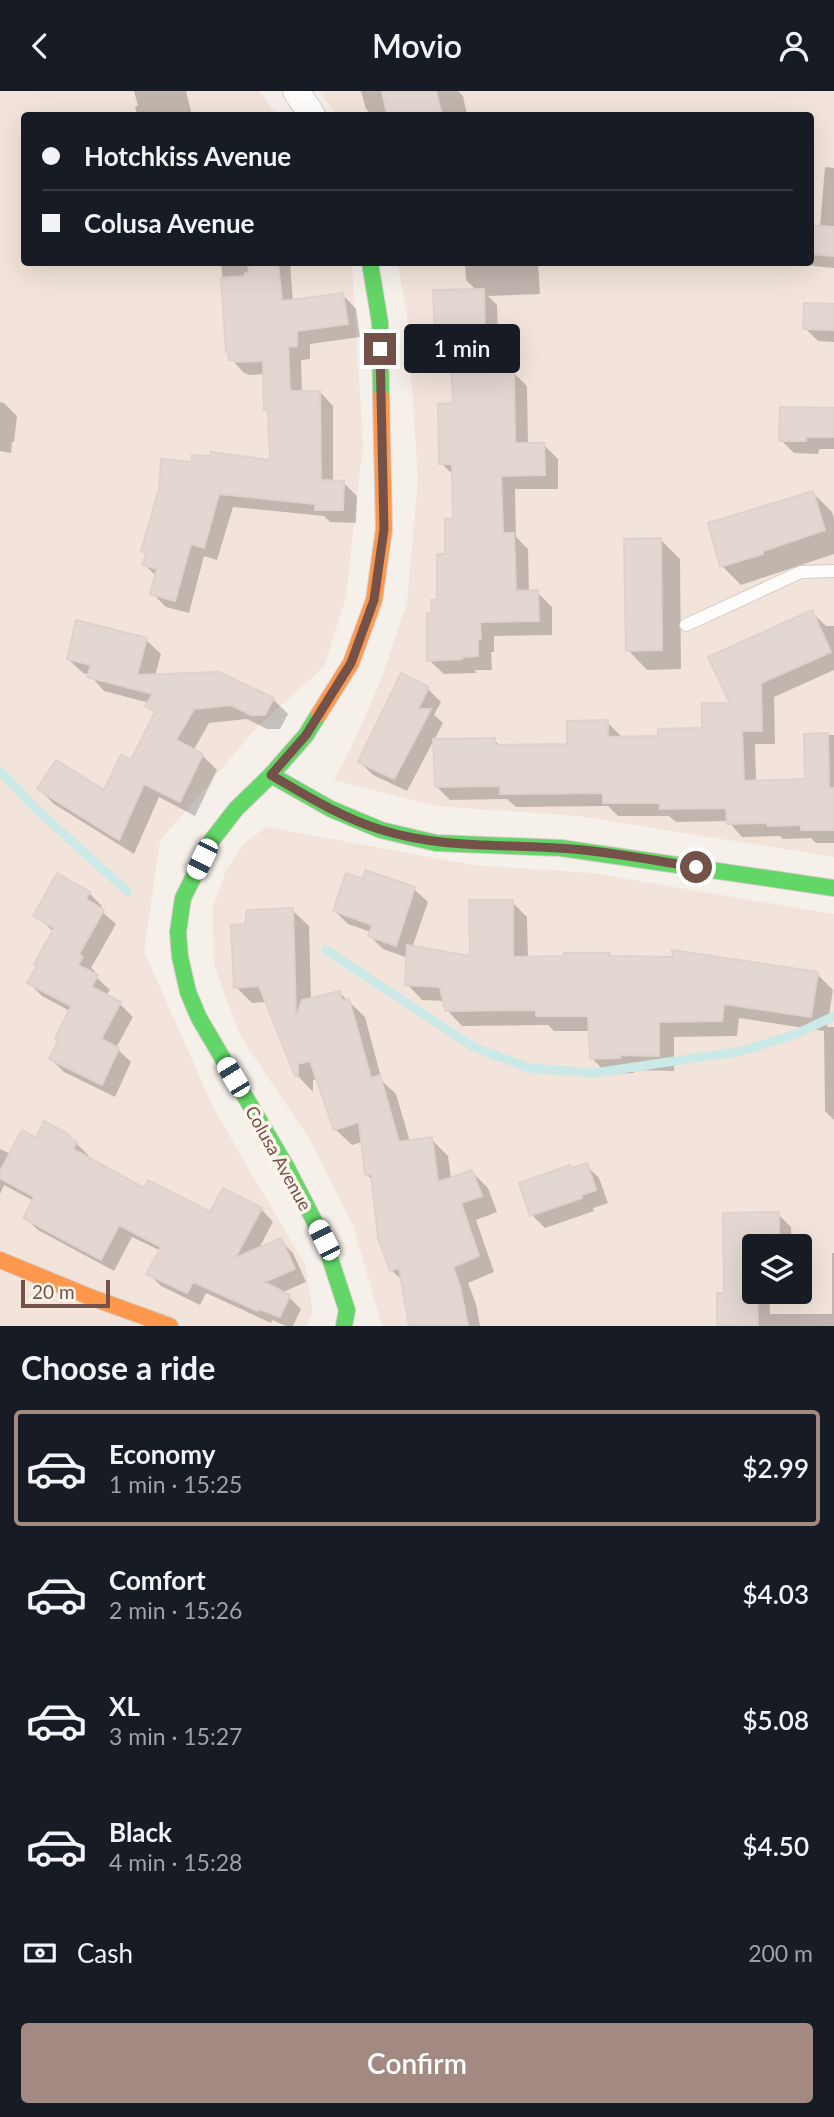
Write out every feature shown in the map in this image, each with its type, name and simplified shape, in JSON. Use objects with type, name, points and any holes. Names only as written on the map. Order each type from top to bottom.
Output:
[{"type":"street","points":[[296,91],[310,112]]},
{"type":"street","name":"Colusa Avenue","points":[[344,1326],[347,1310],[324,1240],[288,1168],[199,1018],[188,992],[180,957],[178,932],[183,898],[212,840],[236,809],[306,735],[351,663],[374,600],[384,529],[380,323],[370,266]]},
{"type":"street","points":[[271,775],[356,820],[381,830],[436,843],[561,848],[834,888]]},
{"type":"street","points":[[0,1260],[170,1326]]},
{"type":"lane","points":[[686,625],[801,572],[834,571]]},
{"type":"shaded area","points":[[0,91],[259,91],[275,112],[21,112],[21,266],[352,266],[363,445],[346,597],[324,667],[258,726],[160,841],[144,951],[214,1109],[305,1265],[313,1312],[307,1326],[0,1326]]},
{"type":"shaded area","points":[[319,91],[834,91],[834,857],[578,816],[435,806],[334,780],[381,680],[407,602],[418,479],[407,313],[398,266],[814,266],[814,112],[334,112]]},
{"type":"shaded area","points":[[267,827],[474,865],[592,873],[834,914],[834,1326],[382,1326],[353,1225],[310,1140],[240,1036],[214,965],[213,907],[226,870],[245,842]]},
{"type":"building","points":[[382,91],[436,91],[441,112],[386,112]]},
{"type":"building","points":[[814,225],[834,227],[834,256],[814,254]]},
{"type":"building","points":[[248,266],[278,266],[282,301],[343,293],[348,324],[297,331],[297,346],[288,347],[290,391],[320,391],[321,480],[344,481],[343,510],[315,510],[315,504],[219,494],[204,548],[191,544],[175,601],[150,594],[157,569],[142,565],[146,553],[141,551],[159,489],[161,459],[192,462],[192,455],[210,456],[211,452],[270,460],[268,410],[264,410],[263,361],[235,362],[229,360],[226,352],[221,278],[245,276],[245,273],[249,272]]},
{"type":"building","points":[[484,289],[486,371],[514,370],[515,443],[544,443],[545,475],[501,476],[503,533],[514,533],[516,591],[538,590],[539,621],[480,622],[478,656],[427,661],[427,613],[432,613],[431,600],[437,600],[437,554],[445,554],[445,519],[453,519],[452,464],[439,464],[438,404],[453,403],[451,358],[436,359],[433,290]]},
{"type":"building","points":[[804,303],[834,304],[834,330],[803,329]]},
{"type":"building","points":[[780,407],[834,408],[834,437],[779,441]]},
{"type":"building","points":[[813,491],[825,530],[720,567],[708,523]]},
{"type":"building","points":[[661,538],[662,650],[626,651],[624,539]]},
{"type":"building","points":[[812,610],[831,652],[761,683],[762,731],[742,731],[744,781],[805,779],[804,734],[828,733],[829,788],[834,788],[834,830],[801,830],[801,825],[768,826],[768,823],[727,824],[726,808],[660,809],[660,803],[603,803],[603,793],[500,794],[500,786],[435,787],[433,739],[495,738],[495,745],[567,744],[567,721],[608,720],[608,737],[658,736],[658,729],[702,728],[702,703],[730,703],[708,657]]},
{"type":"building","points":[[76,620],[147,638],[137,675],[219,672],[274,698],[265,715],[251,715],[231,705],[194,709],[176,740],[203,754],[180,802],[144,784],[119,840],[37,789],[56,760],[104,790],[121,755],[131,760],[155,712],[145,706],[153,694],[87,677],[91,665],[67,659]]},
{"type":"building","points":[[401,673],[429,687],[418,709],[431,709],[394,779],[358,762]]},
{"type":"building","points":[[365,870],[415,887],[396,946],[368,936],[372,925],[333,911],[346,873],[363,879]]},
{"type":"building","points":[[57,873],[90,892],[86,899],[104,910],[79,954],[83,957],[78,965],[98,975],[92,987],[121,1002],[101,1039],[119,1048],[102,1085],[49,1059],[58,1041],[55,1039],[71,1006],[27,983],[54,928],[33,916]]},
{"type":"building","points":[[469,900],[513,900],[513,957],[609,953],[609,956],[673,957],[672,950],[818,972],[811,1017],[724,1004],[722,1021],[659,1022],[659,1056],[619,1055],[620,1058],[590,1059],[588,1016],[536,1016],[536,1010],[445,1011],[440,987],[405,985],[407,945],[470,956]]},
{"type":"building","points":[[293,908],[296,1018],[302,1000],[340,991],[342,1000],[349,999],[371,1078],[380,1075],[399,1142],[432,1137],[438,1182],[472,1170],[482,1196],[461,1203],[479,1256],[453,1267],[460,1286],[468,1326],[409,1326],[399,1268],[390,1271],[378,1238],[371,1174],[365,1175],[359,1122],[334,1130],[310,1061],[298,1064],[298,1076],[295,1076],[259,986],[234,988],[231,925],[245,924],[247,910]]},
{"type":"building","points":[[44,1121],[70,1135],[69,1137],[77,1142],[73,1149],[144,1188],[148,1180],[210,1212],[223,1188],[262,1208],[235,1258],[281,1238],[295,1269],[264,1282],[290,1295],[280,1317],[259,1309],[258,1311],[193,1282],[187,1293],[146,1274],[161,1247],[119,1225],[101,1260],[23,1218],[34,1197],[0,1178],[0,1171],[22,1130],[36,1138]]},
{"type":"building","points":[[587,1163],[596,1190],[581,1195],[582,1198],[530,1216],[519,1183],[570,1165],[571,1168]]},
{"type":"building","points":[[779,1212],[779,1234],[742,1234],[742,1304],[757,1304],[758,1326],[717,1326],[717,1293],[724,1293],[723,1213]]},
{"type":"waterway","points":[[0,771],[36,809],[127,891]]},
{"type":"waterway","points":[[326,950],[474,1047],[529,1068],[594,1073],[742,1051],[796,1034],[834,1016]]},
{"type":"traffic: fast","points":[[370,266],[380,323],[381,397]]},
{"type":"traffic: fast","points":[[319,714],[306,735],[236,809],[212,840],[183,898],[178,932],[180,957],[188,992],[199,1018],[287,1168],[324,1240],[347,1310],[344,1326]]},
{"type":"traffic: fast","points":[[271,775],[331,809],[381,830],[436,843],[561,848],[834,888]]},
{"type":"traffic: slow","points":[[319,714],[351,663],[374,600],[384,529],[381,397]]},
{"type":"traffic: slow","points":[[0,1260],[170,1326]]},
{"type":"route","points":[[380,349],[384,529],[374,600],[351,663],[306,735],[271,775],[356,820],[381,830],[436,843],[561,848],[696,867]]}]
